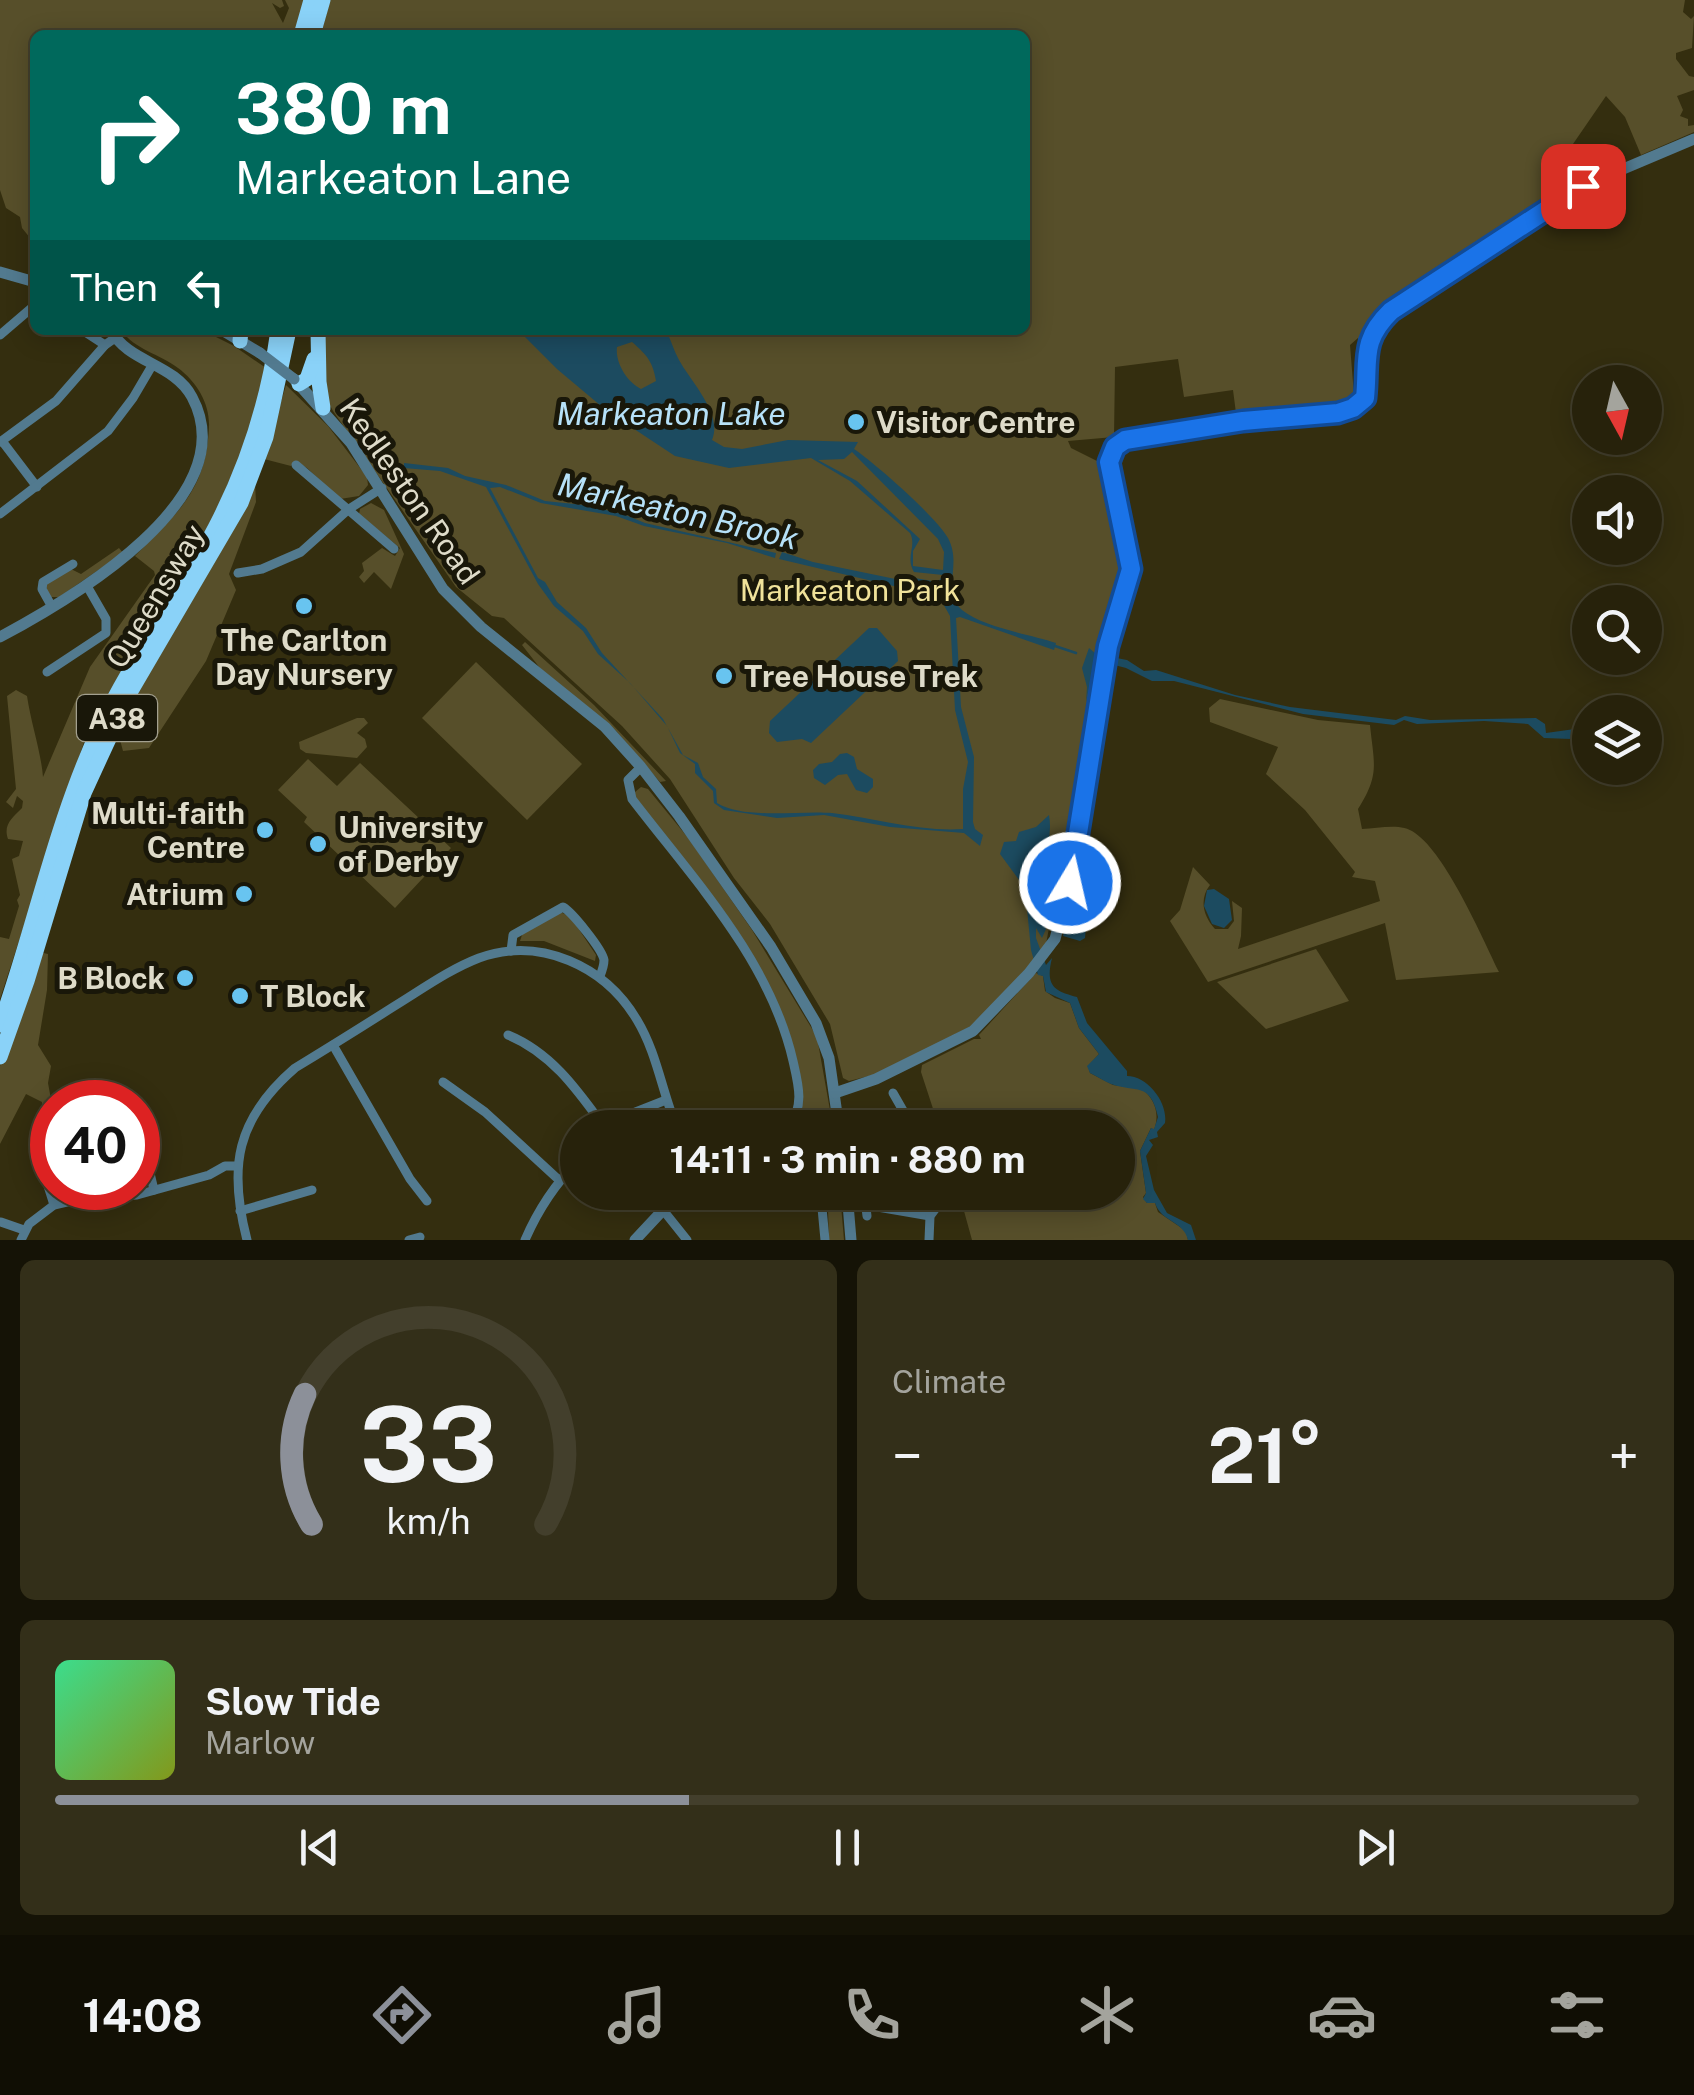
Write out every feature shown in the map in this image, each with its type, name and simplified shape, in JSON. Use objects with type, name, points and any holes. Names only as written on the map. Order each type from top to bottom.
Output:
[{"type":"highway","points":[[309,30],[312,0]]},
{"type":"highway","points":[[309,30],[323,0]]},
{"type":"highway","name":"Queensway","points":[[0,1024],[56,838],[87,756],[120,688],[230,498],[261,414],[277,335]]},
{"type":"highway","name":"Queensway","points":[[0,1057],[84,794],[131,691],[240,503],[266,436],[289,335]]},
{"type":"highway","points":[[296,382],[310,373],[318,338]]},
{"type":"highway","points":[[318,338],[323,408]]},
{"type":"street","points":[[835,1093],[876,1079],[974,1031],[1030,974],[1056,939],[1076,858],[1080,811],[1108,646],[1131,569],[1109,462],[1111,452],[1120,442],[1227,423],[1338,413],[1353,408],[1365,398],[1370,338],[1391,311],[1583,186],[1694,139]]},
{"type":"street","points":[[0,272],[30,281]]},
{"type":"street","points":[[0,335],[30,309]]},
{"type":"street","name":"Kedleston Road","points":[[240,335],[323,408],[382,488],[437,581],[457,604],[590,713],[642,767],[787,973],[825,1042],[837,1110]]},
{"type":"street","points":[[0,637],[87,586],[160,522],[181,496],[198,464],[202,424],[194,400],[180,381],[110,338],[60,397],[1,442],[37,486]]},
{"type":"street","points":[[0,514],[108,432],[153,364]]},
{"type":"street","points":[[296,465],[394,549]]},
{"type":"street","points":[[238,573],[301,552],[348,509],[382,488]]},
{"type":"street","points":[[52,608],[43,582],[73,564]]},
{"type":"street","points":[[47,672],[106,633],[106,618],[87,586]]},
{"type":"street","points":[[642,767],[628,780],[632,800],[736,935],[777,1008],[787,1034],[800,1097],[799,1110]]},
{"type":"street","points":[[510,952],[513,935],[562,906],[571,912],[602,954],[605,963],[600,976]]},
{"type":"street","points":[[247,1240],[237,1166],[243,1138],[274,1087],[333,1044],[480,958],[510,952],[543,952],[600,976],[622,998],[642,1028],[670,1110]]},
{"type":"street","points":[[508,1035],[544,1055],[593,1110]]},
{"type":"street","points":[[333,1044],[410,1179],[427,1201]]},
{"type":"street","points":[[442,1082],[484,1112],[559,1180],[534,1218],[525,1240]]},
{"type":"street","points":[[892,1093],[902,1110]]},
{"type":"street","points":[[641,1110],[666,1100]]},
{"type":"street","points":[[160,1188],[208,1175],[224,1166],[237,1166]]},
{"type":"street","points":[[240,1210],[312,1190]]},
{"type":"street","points":[[1,1222],[22,1235],[47,1210]]},
{"type":"street","points":[[635,1240],[662,1210],[688,1240]]},
{"type":"street","points":[[822,1210],[826,1240]]},
{"type":"street","points":[[848,1210],[850,1240]]},
{"type":"street","points":[[866,1210],[930,1216]]},
{"type":"street","points":[[930,1240],[930,1216],[934,1210]]},
{"type":"green space","points":[[0,0],[282,0],[284,6],[280,8],[272,3],[283,23],[289,8],[285,0],[306,0],[297,30],[30,30],[30,238],[20,217],[6,208],[0,190]]},
{"type":"green space","name":"Markeaton Park","points":[[330,0],[1685,0],[1683,12],[1691,19],[1694,16],[1692,48],[1676,53],[1676,59],[1694,77],[1694,90],[1677,96],[1683,110],[1680,116],[1688,119],[1688,126],[1694,125],[1694,132],[1641,155],[1625,117],[1606,96],[1573,144],[1590,175],[1373,317],[1361,344],[1358,338],[1350,345],[1354,395],[1338,403],[1236,413],[1233,390],[1184,397],[1178,359],[1115,367],[1114,437],[1068,441],[1071,448],[1107,466],[1127,567],[1104,642],[1045,949],[977,1023],[877,1074],[849,1081],[843,1078],[830,1024],[770,924],[734,878],[670,779],[622,726],[504,618],[492,616],[456,587],[333,411],[323,392],[322,335],[1030,335],[1030,30],[322,30]]},
{"type":"green space","points":[[126,335],[212,335],[266,368],[250,433],[208,530],[86,736],[0,999],[0,937],[9,939],[19,906],[12,859],[19,856],[23,841],[8,839],[7,834],[9,822],[22,808],[23,801],[17,796],[13,808],[6,802],[16,789],[7,696],[16,690],[27,696],[43,777],[90,667],[155,575],[135,556],[187,499],[207,449],[209,418],[196,387],[178,368]]},
{"type":"green space","points":[[286,385],[328,426],[367,477],[368,485],[359,496],[340,499],[295,461],[291,466],[264,459]]},
{"type":"green space","points":[[255,483],[256,502],[229,574],[236,590],[206,661],[149,748],[123,751],[121,727],[141,684]]},
{"type":"green space","points":[[371,503],[384,510],[404,554],[391,589],[374,572],[364,583],[359,577],[364,571],[362,563],[382,548],[395,556],[400,548],[359,514],[360,509]]},
{"type":"green space","points":[[119,548],[123,553],[59,597],[50,597],[45,585],[71,569],[81,574]]},
{"type":"green space","points":[[525,642],[594,705],[666,781],[660,782],[616,731],[540,668],[522,645]]},
{"type":"green space","points":[[476,662],[582,764],[527,820],[422,718]]},
{"type":"green space","points":[[1220,699],[1318,720],[1370,725],[1374,769],[1358,809],[1362,829],[1403,828],[1427,844],[1462,897],[1499,972],[1396,980],[1385,923],[1208,982],[1170,921],[1180,910],[1193,867],[1210,885],[1204,907],[1215,929],[1228,929],[1234,921],[1232,901],[1242,908],[1238,949],[1380,901],[1375,881],[1352,877],[1355,872],[1305,810],[1266,774],[1278,747],[1210,722],[1209,708]]},
{"type":"green space","points":[[357,718],[368,723],[357,733],[365,739],[367,747],[357,758],[306,753],[300,749],[299,742]]},
{"type":"green space","points":[[308,759],[337,786],[360,763],[451,848],[395,908],[304,822],[307,817],[278,790]]},
{"type":"green space","points":[[641,787],[648,789],[689,839],[752,930],[817,1037],[830,1110],[799,1110],[802,1095],[796,1061],[768,988],[729,922],[634,799]]},
{"type":"green space","points":[[557,911],[570,916],[596,955],[595,961],[544,941],[520,941],[523,932]]},
{"type":"green space","points":[[1316,949],[1349,1001],[1266,1029],[1217,982]]},
{"type":"green space","points":[[39,952],[48,954],[38,1045],[51,1066],[49,1080],[30,1080],[30,1096],[26,1094],[0,1144],[0,1066]]},
{"type":"green space","points":[[1036,973],[1043,976],[1045,991],[1070,1003],[1079,1028],[1099,1054],[1088,1066],[1090,1073],[1113,1085],[1142,1089],[1153,1102],[1156,1124],[1140,1151],[1146,1193],[1143,1197],[1186,1231],[1188,1240],[972,1240],[964,1210],[1135,1210],[1135,1110],[933,1110],[922,1065],[981,1039],[979,1035]]},
{"type":"green space","points":[[828,1210],[841,1210],[844,1240],[829,1240]]},
{"type":"water","name":"Markeaton Lake","points":[[523,335],[668,335],[710,409],[712,440],[724,447],[742,449],[788,440],[858,442],[854,449],[905,491],[948,538],[953,558],[953,595],[962,610],[995,626],[1056,643],[1054,650],[956,618],[961,707],[974,757],[973,822],[983,835],[980,846],[964,833],[890,827],[824,815],[777,818],[724,810],[714,803],[713,791],[695,773],[695,764],[680,753],[668,728],[683,755],[698,763],[703,777],[716,789],[717,803],[728,808],[757,813],[832,813],[914,827],[963,829],[968,762],[955,710],[950,616],[937,593],[920,588],[913,593],[904,591],[909,577],[938,582],[943,575],[914,572],[911,561],[910,533],[850,481],[811,458],[729,468],[675,456],[607,411]],"holes":[[[632,342],[642,351],[656,381],[641,389],[620,365],[617,347]],[[852,452],[938,539],[944,552],[943,570],[913,566],[913,551],[920,539],[857,481],[818,460],[844,459]]]},
{"type":"water","points":[[404,463],[448,468],[545,501],[584,505],[776,553],[775,558],[616,516],[541,503],[500,487],[490,488],[538,578],[586,628],[628,681],[598,654],[583,631],[554,606],[538,584],[486,487],[440,471],[404,468]]},
{"type":"water","points":[[782,552],[905,581],[902,588],[779,559]]},
{"type":"water","points":[[869,628],[877,628],[897,651],[898,661],[811,743],[802,739],[777,742],[769,733],[770,721]]},
{"type":"water","points":[[1089,648],[1096,654],[1127,660],[1144,671],[1156,670],[1235,695],[1290,707],[1396,720],[1405,716],[1430,720],[1536,718],[1545,724],[1546,733],[1572,729],[1572,739],[1544,738],[1528,724],[1417,724],[1404,720],[1394,725],[1303,714],[1174,681],[1152,681],[1126,668],[1095,660],[1086,702],[1082,668]]},
{"type":"water","points":[[847,753],[854,757],[857,769],[873,779],[873,787],[867,793],[856,790],[847,774],[838,775],[825,785],[814,778],[813,770],[819,764]]},
{"type":"water","points":[[1049,815],[1038,902],[1046,929],[1042,938],[1036,928],[1036,938],[1046,965],[1052,958],[1053,986],[1077,997],[1087,1023],[1127,1071],[1127,1076],[1142,1081],[1160,1099],[1165,1123],[1157,1132],[1158,1137],[1149,1140],[1153,1145],[1146,1156],[1154,1190],[1167,1213],[1191,1225],[1196,1240],[1188,1240],[1155,1203],[1143,1199],[1146,1193],[1140,1151],[1158,1117],[1151,1098],[1141,1090],[1111,1084],[1090,1073],[1087,1066],[1099,1054],[1079,1028],[1070,1003],[1046,992],[1043,976],[1038,975],[1031,950],[1025,888],[1000,854],[1004,842],[1016,841],[1019,832],[1036,827]]},
{"type":"water","points":[[1080,869],[1096,880],[1088,905],[1085,938],[1080,941],[1063,936]]},
{"type":"water","points":[[1214,889],[1229,899],[1232,920],[1224,928],[1212,924],[1204,906],[1207,890]]},
{"type":"waterway","points":[[1055,646],[1076,653]]},
{"type":"place","name":"Visitor Centre","points":[[856,422]]},
{"type":"place","name":"The Carlton Day Nursery","points":[[304,606]]},
{"type":"place","name":"Tree House Trek","points":[[724,676]]},
{"type":"place","name":"Multi-faith Centre","points":[[265,830]]},
{"type":"place","name":"University of Derby","points":[[318,844]]},
{"type":"place","name":"Atrium","points":[[244,894]]},
{"type":"place","name":"B Block","points":[[185,978]]},
{"type":"place","name":"T Block","points":[[240,996]]},
{"type":"route","points":[[1070,883],[1108,646],[1130,580],[1130,554],[1109,462],[1111,452],[1125,440],[1353,408],[1365,398],[1370,338],[1391,311],[1583,186]]},
{"type":"water label","name":"Markeaton Brook","points":[[678,511]]}]
